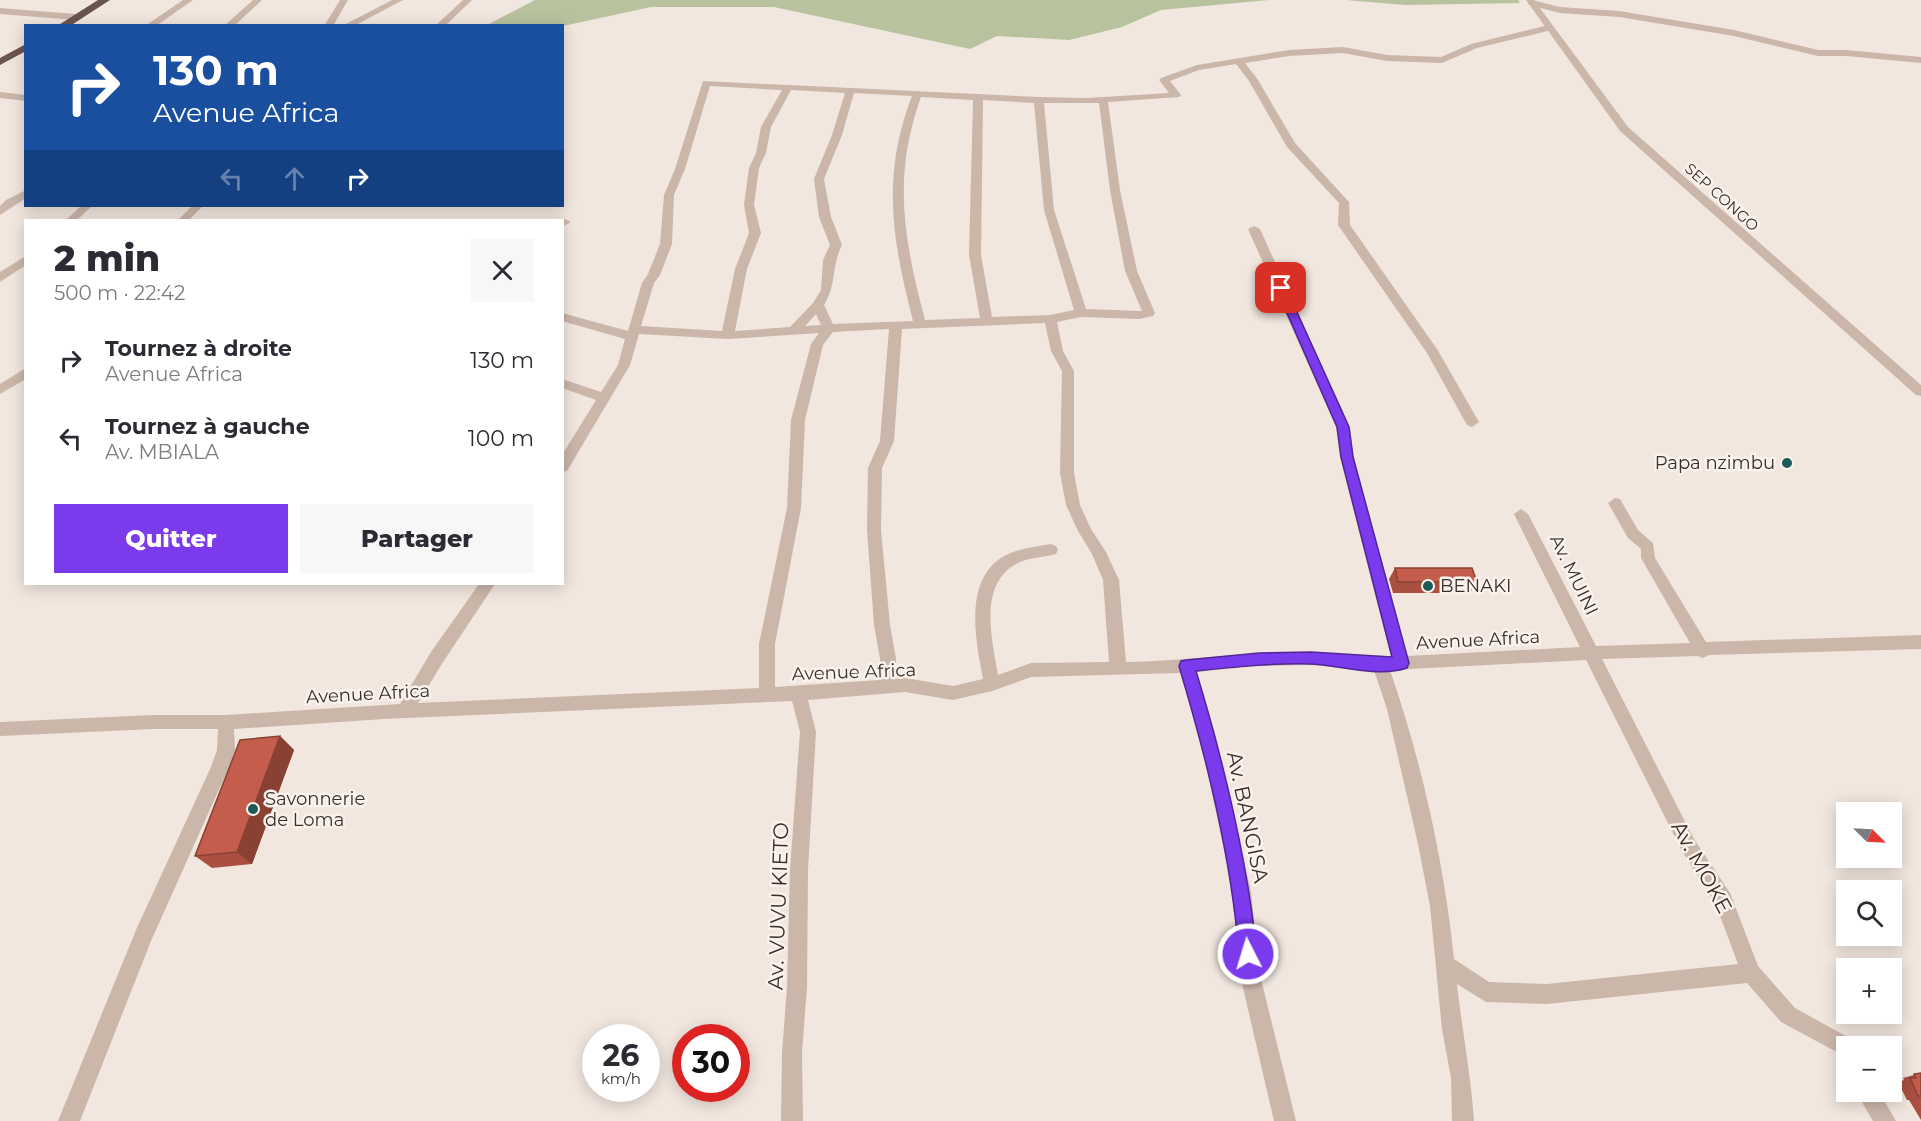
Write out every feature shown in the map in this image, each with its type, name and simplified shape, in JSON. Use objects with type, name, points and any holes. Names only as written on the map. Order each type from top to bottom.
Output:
[{"type":"highway","points":[[65,24],[105,0]]},
{"type":"highway","points":[[0,62],[24,48]]},
{"type":"street","points":[[152,24],[189,0]]},
{"type":"street","points":[[230,24],[258,0]]},
{"type":"street","points":[[329,24],[344,0]]},
{"type":"street","points":[[350,24],[399,0]]},
{"type":"street","points":[[441,24],[468,0]]},
{"type":"street","points":[[1531,2],[1560,10],[1619,14],[1734,33],[1818,53],[1846,53],[1921,60]]},
{"type":"street","name":"SEP CONGO","points":[[1531,2],[1624,129],[1921,392]]},
{"type":"street","points":[[0,11],[76,17]]},
{"type":"street","points":[[564,464],[624,365],[648,283],[654,276],[666,244],[669,195],[680,169],[706,83],[978,98],[1103,100],[1176,95],[1164,80],[1197,68],[1289,53],[1343,50],[1387,58],[1443,60],[1474,46],[1549,28]]},
{"type":"street","points":[[1239,62],[1253,80],[1291,145],[1344,201],[1344,225],[1433,352],[1472,422]]},
{"type":"street","points":[[728,335],[729,315],[741,269],[755,233],[749,205],[752,177],[761,153],[766,127],[788,89]]},
{"type":"street","points":[[794,330],[818,305],[827,290],[829,260],[836,245],[825,217],[819,179],[837,135],[850,92]]},
{"type":"street","points":[[917,94],[905,126],[897,169],[898,204],[905,261],[920,324]]},
{"type":"street","points":[[0,95],[24,98]]},
{"type":"street","points":[[978,98],[975,255],[987,321]]},
{"type":"street","points":[[1039,100],[1049,210],[1081,314]]},
{"type":"street","points":[[564,317],[634,333],[728,335],[829,328],[1050,319],[1081,314],[1139,315],[1149,313],[1131,272],[1115,190],[1103,100]]},
{"type":"street","points":[[0,212],[10,202],[24,195]]},
{"type":"street","points":[[72,219],[86,207]]},
{"type":"street","points":[[184,219],[197,207]]},
{"type":"street","points":[[1254,229],[1343,427],[1347,457],[1401,663]]},
{"type":"street","points":[[0,278],[24,260]]},
{"type":"street","points":[[818,305],[829,328]]},
{"type":"street","points":[[1050,319],[1057,351],[1068,371],[1067,472],[1073,505],[1085,531],[1099,552],[1111,580],[1118,669]]},
{"type":"street","points":[[887,687],[888,659],[882,625],[874,530],[874,468],[887,441],[896,325]]},
{"type":"street","points":[[767,695],[767,644],[794,508],[798,420],[817,344],[829,328]]},
{"type":"street","points":[[0,390],[24,373]]},
{"type":"street","points":[[564,384],[603,398]]},
{"type":"street","points":[[1615,503],[1633,534],[1648,547],[1648,558],[1703,651]]},
{"type":"street","name":"Av. MUINI","points":[[1521,514],[1591,653]]},
{"type":"street","points":[[992,684],[985,641],[983,606],[990,579],[1009,560],[1051,550]]},
{"type":"street","points":[[405,711],[437,657],[486,585]]},
{"type":"street","name":"Avenue Africa","points":[[0,729],[162,722],[226,722],[905,686],[953,693],[992,684],[1030,670],[1186,666],[1259,659],[1311,658],[1380,664],[1591,653],[1921,642]]},
{"type":"street","name":"Av. MOKE","points":[[1591,653],[1688,845],[1723,900],[1750,973],[1788,1015],[1836,1041]]},
{"type":"street","points":[[1380,664],[1395,709],[1427,844],[1439,906],[1452,1029],[1461,1078],[1463,1121]]},
{"type":"street","name":"Av. BANGISA","points":[[1186,666],[1207,733],[1240,880],[1250,975],[1285,1121]]},
{"type":"street","name":"Av. VUVU KIETO","points":[[792,1121],[792,1053],[797,987],[799,870],[808,732],[798,693]]},
{"type":"street","points":[[69,1121],[142,937],[220,767],[226,750],[226,722]]},
{"type":"street","points":[[1446,965],[1486,992],[1547,994],[1750,973]]},
{"type":"street","points":[[1873,1102],[1885,1121]]},
{"type":"green space","points":[[535,0],[1269,0],[1161,10],[1122,27],[1069,40],[997,36],[970,49],[774,7],[651,7],[564,26],[489,24]]},
{"type":"green space","points":[[1346,0],[1518,0],[1520,3],[1405,5]]},
{"type":"building","points":[[1395,568],[1472,568],[1477,582],[1398,582]]},
{"type":"building","points":[[280,736],[237,852],[195,856],[240,740]]},
{"type":"building","points":[[1921,1073],[1921,1096],[1918,1096],[1910,1078],[1916,1078],[1914,1074]]},
{"type":"place","name":"Papa nzimbu","points":[[1787,463]]},
{"type":"place","name":"BENAKI","points":[[1428,586]]},
{"type":"place","name":"Savonnerie de Loma","points":[[253,809]]},
{"type":"route","points":[[1248,954],[1242,892],[1207,733],[1186,666],[1259,659],[1311,658],[1380,664],[1401,663],[1347,457],[1343,427],[1281,288]]}]
